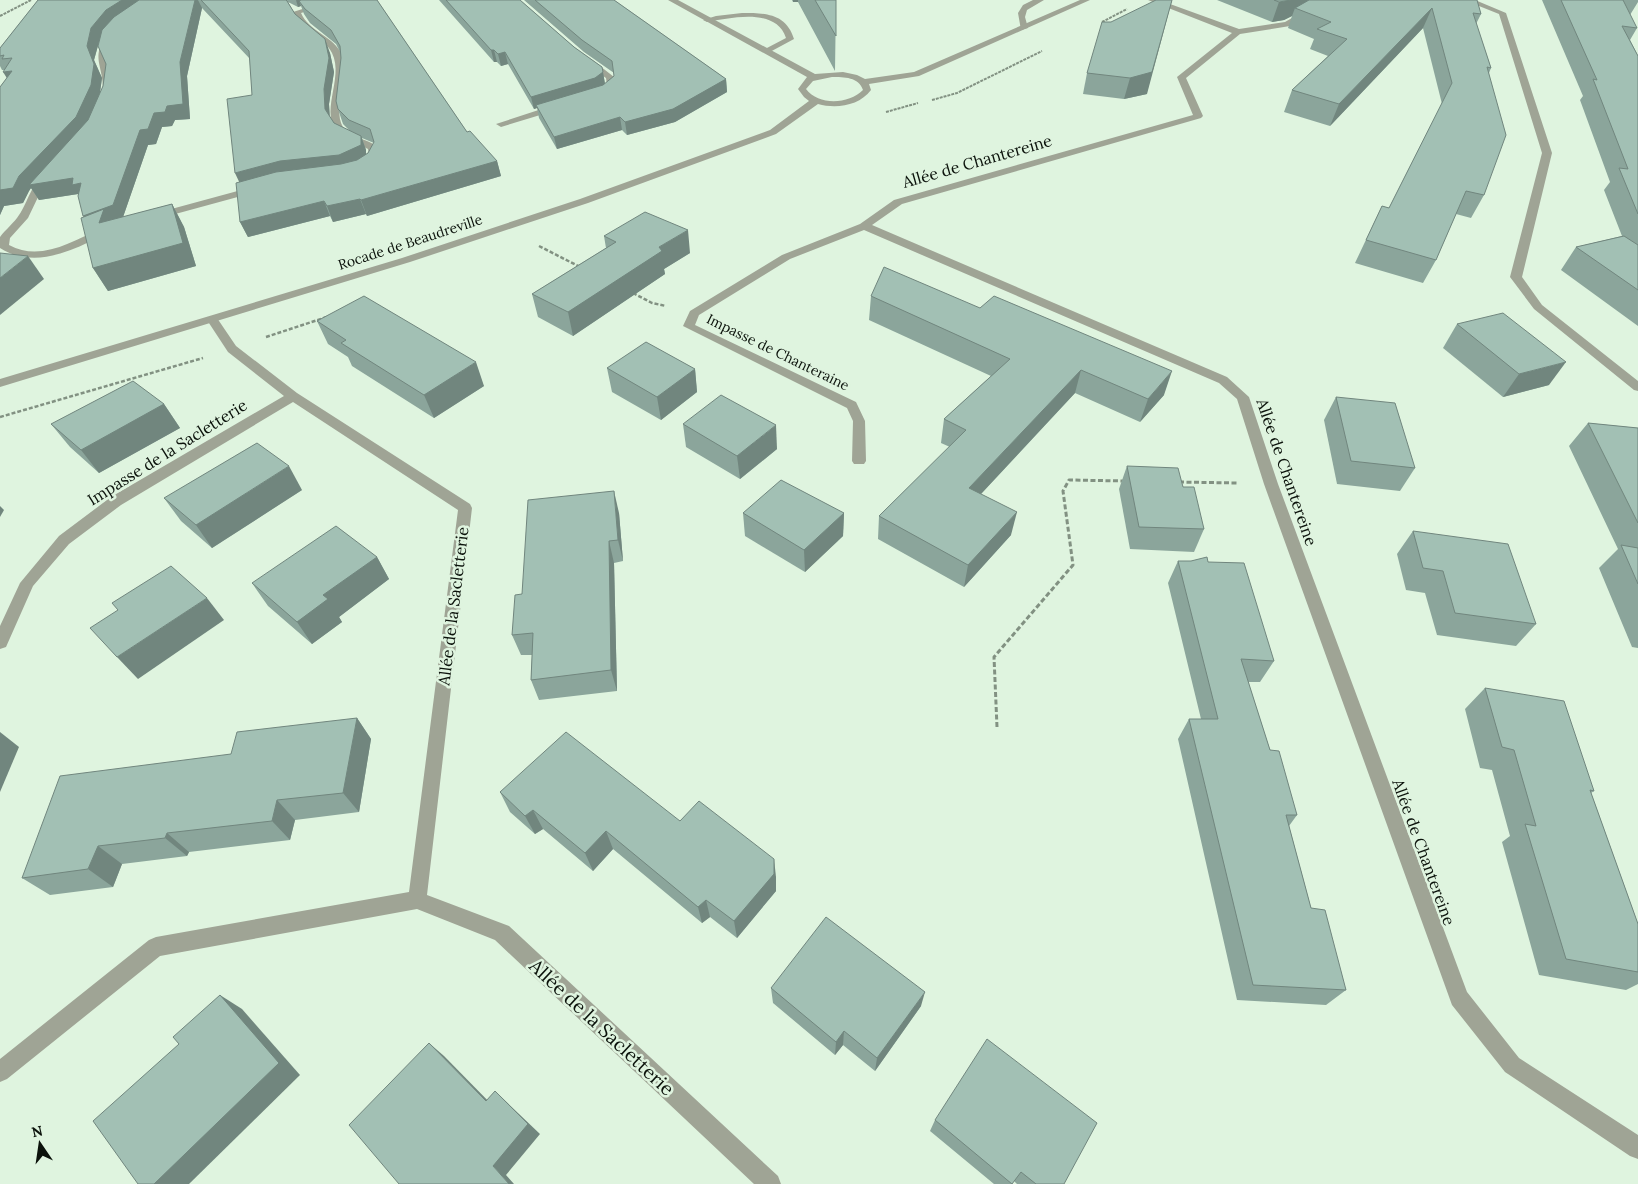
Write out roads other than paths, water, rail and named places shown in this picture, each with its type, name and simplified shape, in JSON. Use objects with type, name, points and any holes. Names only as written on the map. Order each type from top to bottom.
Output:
[{"type":"street","points":[[340,0],[294,10],[299,21],[336,52],[341,66],[335,111],[336,122],[341,132],[372,147],[374,155],[372,162],[363,168]]},
{"type":"street","points":[[672,0],[814,77]]},
{"type":"street","points":[[1024,28],[1020,17],[1022,10],[1031,3],[1040,0]]},
{"type":"street","points":[[864,82],[867,90],[864,95],[858,99],[838,103],[816,101],[809,98],[802,89],[807,81],[814,77],[840,74],[855,77],[864,82],[916,74],[1086,0]]},
{"type":"street","name":"Allée de Chantereine","points":[[1152,0],[1238,32]]},
{"type":"street","name":"Allée de Chantereine","points":[[864,226],[898,202],[1198,116],[1180,77],[1238,32],[1287,24],[1329,0]]},
{"type":"street","points":[[1468,0],[1502,13],[1547,153],[1516,277],[1538,307],[1638,387]]},
{"type":"street","points":[[707,20],[756,15],[777,21],[786,27],[790,33],[790,39],[768,51]]},
{"type":"street","points":[[105,100],[108,78],[100,60],[104,43],[117,27]]},
{"type":"street","points":[[580,55],[610,77],[611,86],[601,94],[592,96]]},
{"type":"street","name":"Rocade de Beaudreville","points":[[0,383],[406,260],[584,200],[773,132],[797,116],[805,107],[816,101]]},
{"type":"street","points":[[502,124],[564,105]]},
{"type":"street","points":[[51,174],[34,194],[24,216],[5,238],[4,246],[11,252],[25,255],[43,255],[70,247],[112,228]]},
{"type":"street","points":[[149,218],[268,186]]},
{"type":"street","name":"Allée de Chantereine","points":[[864,226],[1223,380],[1243,397],[1271,484],[1459,998],[1512,1065],[1638,1148]]},
{"type":"street","name":"Impasse de Chanteraine","points":[[859,461],[859,422],[852,405],[689,326],[694,312],[786,258],[864,226]]},
{"type":"street","name":"Allée de la Sacletterie","points":[[213,320],[232,349],[293,396],[465,508],[417,900],[502,933],[770,1184]]},
{"type":"street","name":"Impasse de la Sacletterie","points":[[0,643],[27,583],[64,540],[116,501],[293,396]]},
{"type":"street","points":[[0,1072],[156,947],[417,900]]}]
